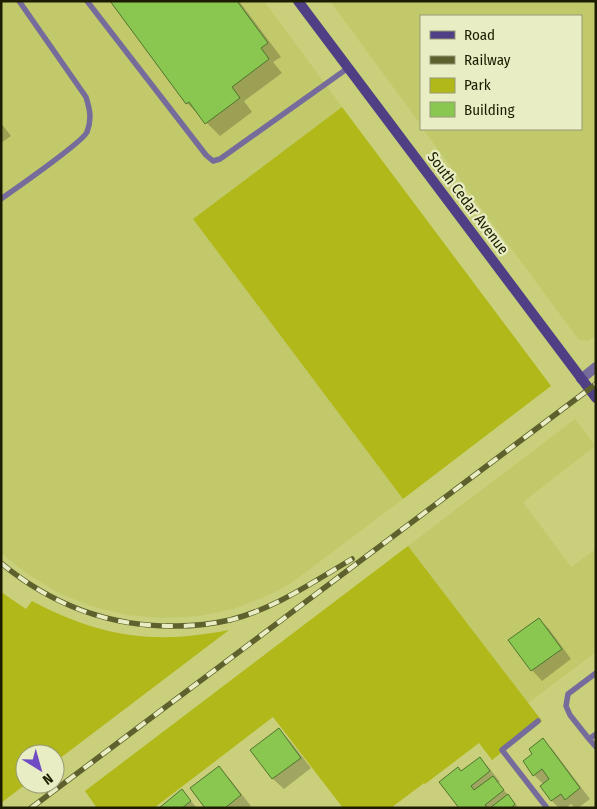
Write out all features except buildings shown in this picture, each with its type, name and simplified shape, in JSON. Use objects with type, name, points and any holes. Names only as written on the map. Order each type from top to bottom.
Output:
[{"type":"main road","name":"South Cedar Avenue","points":[[298,1],[596,398]]},
{"type":"street","points":[[581,379],[596,367]]},
{"type":"lane","points":[[1,199],[74,145],[87,133],[91,114],[86,97],[19,1]]},
{"type":"lane","points":[[87,1],[206,156],[213,161],[220,160],[348,68]]},
{"type":"lane","points":[[596,673],[568,694],[566,706],[570,716],[596,747]]},
{"type":"lane","points":[[538,721],[502,750],[547,808]]},
{"type":"lane","points":[[589,739],[596,734]]},
{"type":"shaded area","points":[[1,1],[264,1],[342,107],[193,219],[403,499],[290,584],[269,595],[233,609],[199,616],[161,618],[127,615],[94,607],[59,593],[26,573],[1,553]]},
{"type":"shaded area","points":[[330,1],[596,1],[596,336],[588,341],[579,340],[424,130],[582,130],[582,15],[420,15],[420,124]]},
{"type":"shaded area","points":[[575,419],[595,446],[523,502],[571,567],[596,549],[596,652],[528,703],[408,546]]},
{"type":"green space","points":[[342,107],[551,386],[403,499],[193,219]]},
{"type":"green space","points":[[408,546],[542,721],[492,760],[479,743],[391,808],[343,808],[273,717],[154,808],[97,808],[85,791]]},
{"type":"green space","points":[[1,592],[26,609],[32,601],[81,623],[128,635],[176,637],[229,630],[65,754],[65,744],[15,744],[15,792],[1,803]]},
{"type":"railway","points":[[31,808],[596,384]]},
{"type":"railway","points":[[1,563],[41,591],[83,611],[129,623],[177,626],[217,623],[262,609],[293,594],[352,559]]}]
